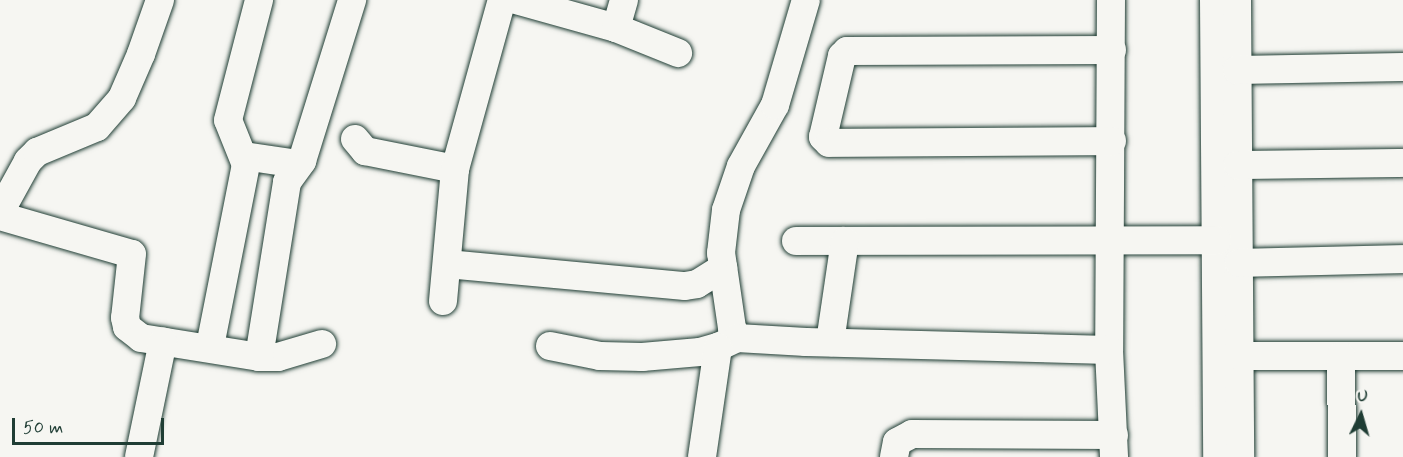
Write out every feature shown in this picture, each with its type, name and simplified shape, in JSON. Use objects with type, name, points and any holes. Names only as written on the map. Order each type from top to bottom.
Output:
[{"type":"street","points":[[160,0],[132,77],[117,104],[97,128],[38,152],[28,161],[0,214],[132,254],[125,318],[127,327],[141,338],[259,357],[278,357],[322,344]]},
{"type":"street","points":[[212,336],[244,183],[244,156],[228,120],[259,0]]},
{"type":"street","points":[[259,357],[287,182],[302,161],[352,0]]},
{"type":"street","points":[[616,27],[624,0]]},
{"type":"street","points":[[702,457],[732,328],[721,253],[726,210],[741,166],[775,105],[806,0]]},
{"type":"street","points":[[894,457],[897,442],[912,434],[1114,446],[1109,350],[1112,141],[1111,0]]},
{"type":"street","points":[[1214,0],[1217,457]]},
{"type":"street","points":[[1238,0],[1240,457]]},
{"type":"street","points":[[443,302],[455,169],[518,1],[616,27],[678,53]]},
{"type":"street","points":[[1112,50],[847,51],[842,56],[823,137],[829,143],[1112,141]]},
{"type":"street","points":[[1237,70],[1403,67]]},
{"type":"street","points":[[355,139],[364,151],[455,169]]},
{"type":"street","points":[[244,156],[298,164]]},
{"type":"street","points":[[1238,165],[1403,163]]},
{"type":"street","points":[[796,241],[1217,240]]},
{"type":"street","points":[[831,342],[845,242]]},
{"type":"street","points":[[1239,262],[1403,258]]},
{"type":"street","points":[[447,264],[685,286],[697,284],[723,268]]},
{"type":"street","points":[[138,457],[163,341]]},
{"type":"street","points":[[550,345],[600,356],[642,357],[727,343],[831,342],[1109,350]]},
{"type":"street","points":[[1240,356],[1403,356]]},
{"type":"street","points":[[1341,356],[1342,457]]}]
